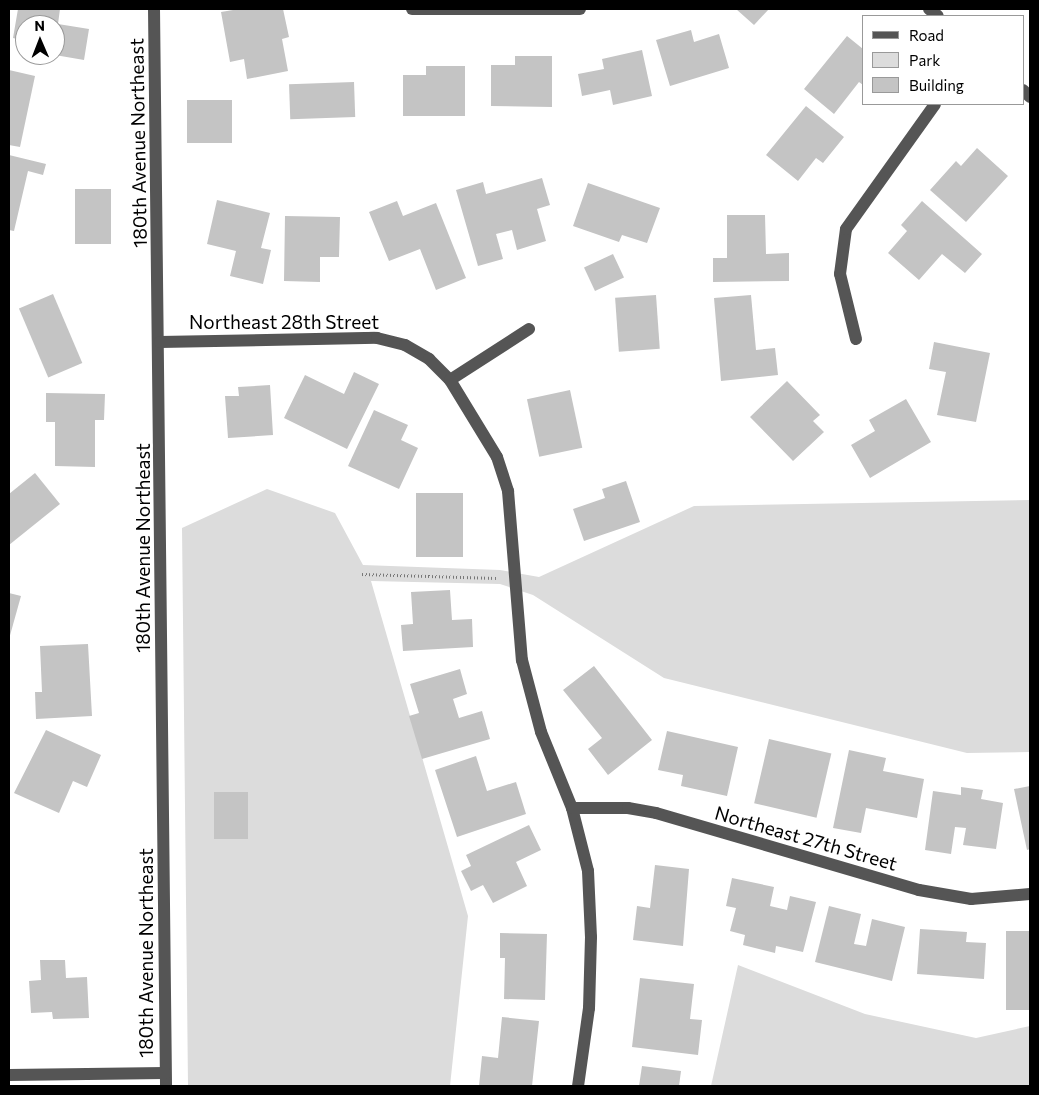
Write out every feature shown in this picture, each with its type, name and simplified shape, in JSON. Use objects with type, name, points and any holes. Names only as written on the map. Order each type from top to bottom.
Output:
[{"type":"street","name":"180th Avenue Northeast","points":[[154,9],[160,342],[166,1080]]},
{"type":"street","points":[[412,9],[580,9]]},
{"type":"street","points":[[856,339],[840,274],[846,229],[934,105]]},
{"type":"street","points":[[450,380],[529,329]]},
{"type":"street","name":"Northeast 28th Street","points":[[160,342],[377,338],[405,345],[429,359],[450,380],[500,465],[508,491],[522,660],[541,732],[572,808],[588,871],[592,936],[589,1008],[578,1086]]},
{"type":"street","name":"Northeast 27th Street","points":[[572,808],[628,808],[656,813],[919,890],[971,899],[1030,894]]},
{"type":"street","points":[[9,1075],[166,1080]]},
{"type":"path","points":[[362,574],[516,578]]},
{"type":"green space","points":[[267,489],[335,513],[363,565],[500,570],[539,577],[694,506],[1030,500],[1030,752],[967,753],[664,678],[533,595],[500,584],[371,581],[468,916],[450,1086],[188,1086],[182,528]]},
{"type":"green space","points":[[738,965],[865,1014],[976,1038],[1030,1026],[1030,1086],[711,1086]]},
{"type":"building","points":[[18,9],[60,9],[59,15],[17,15]]},
{"type":"building","points":[[239,9],[283,9],[289,37],[282,39],[288,71],[247,79],[244,59],[230,62],[221,12]]},
{"type":"building","points":[[736,9],[769,9],[754,25]]},
{"type":"building","points":[[65,25],[89,29],[84,60],[65,57]]},
{"type":"building","points":[[691,30],[694,42],[719,34],[729,68],[670,86],[656,40]]},
{"type":"building","points":[[847,36],[862,48],[862,84],[859,82],[834,114],[804,89]]},
{"type":"building","points":[[642,50],[652,96],[613,105],[610,90],[582,96],[578,74],[604,69],[602,59]]},
{"type":"building","points":[[515,56],[552,56],[552,107],[491,106],[491,65],[515,65]]},
{"type":"building","points":[[426,66],[465,66],[465,116],[403,116],[403,75],[426,75]]},
{"type":"building","points":[[9,70],[35,76],[20,147],[9,145]]},
{"type":"building","points":[[354,82],[355,117],[290,119],[289,84]]},
{"type":"building","points":[[187,100],[232,100],[232,143],[187,143]]},
{"type":"building","points":[[806,106],[844,137],[823,163],[816,158],[798,181],[766,155]]},
{"type":"building","points":[[977,148],[1008,176],[966,222],[930,190],[956,161],[961,166]]},
{"type":"building","points":[[9,155],[46,164],[43,175],[28,171],[14,231],[9,230]]},
{"type":"building","points":[[542,178],[550,205],[537,209],[546,241],[517,250],[512,230],[496,234],[503,259],[478,266],[456,190],[483,182],[486,194]]},
{"type":"building","points":[[588,183],[660,208],[647,243],[622,235],[619,242],[573,226]]},
{"type":"building","points":[[75,189],[111,189],[111,244],[75,244]]},
{"type":"building","points":[[217,200],[270,213],[261,248],[271,250],[263,284],[230,276],[236,251],[207,244]]},
{"type":"building","points":[[397,201],[403,216],[436,203],[466,278],[436,290],[420,249],[389,261],[369,212]]},
{"type":"building","points":[[922,201],[982,254],[965,273],[942,254],[919,280],[888,253],[907,231],[901,225]]},
{"type":"building","points":[[727,215],[765,215],[766,254],[789,253],[789,281],[713,282],[713,258],[727,258]]},
{"type":"building","points":[[285,216],[340,217],[339,257],[320,257],[320,282],[284,281]]},
{"type":"building","points":[[613,254],[624,278],[595,291],[584,268]]},
{"type":"building","points":[[53,294],[82,363],[48,377],[19,308]]},
{"type":"building","points":[[656,295],[660,349],[619,352],[615,298]]},
{"type":"building","points":[[751,295],[756,350],[775,348],[778,375],[721,381],[714,298]]},
{"type":"building","points":[[934,342],[990,353],[976,422],[937,415],[946,372],[929,369]]},
{"type":"building","points":[[354,372],[379,384],[347,449],[284,418],[305,375],[344,394]]},
{"type":"building","points":[[787,381],[820,415],[813,421],[824,432],[793,461],[750,417]]},
{"type":"building","points":[[270,385],[273,435],[228,438],[225,396],[239,396],[238,387]]},
{"type":"building","points":[[570,390],[582,448],[539,457],[527,399]]},
{"type":"building","points":[[46,393],[105,394],[104,420],[95,420],[95,467],[55,466],[55,422],[46,422]]},
{"type":"building","points":[[906,399],[931,442],[870,478],[851,445],[875,431],[869,420]]},
{"type":"building","points":[[374,410],[408,425],[401,440],[418,448],[399,489],[348,466]]},
{"type":"building","points":[[35,473],[60,504],[9,545],[9,494]]},
{"type":"building","points":[[626,481],[640,522],[584,541],[573,509],[605,498],[602,489]]},
{"type":"building","points":[[416,493],[463,493],[463,557],[416,557]]},
{"type":"building","points":[[450,590],[452,620],[472,619],[473,647],[403,651],[401,625],[413,624],[411,592]]},
{"type":"building","points":[[9,593],[21,596],[9,639]]},
{"type":"building","points":[[88,644],[92,716],[36,719],[35,692],[42,692],[40,646]]},
{"type":"building","points":[[594,666],[652,740],[608,775],[588,749],[602,738],[563,690]]},
{"type":"building","points":[[460,669],[467,694],[453,699],[459,718],[482,711],[490,739],[422,759],[409,716],[419,713],[410,684]]},
{"type":"building","points":[[46,730],[101,755],[87,787],[73,781],[59,813],[14,793]]},
{"type":"building","points":[[667,731],[738,747],[727,796],[681,786],[683,775],[658,770]]},
{"type":"building","points":[[769,739],[831,753],[817,818],[754,803]]},
{"type":"building","points":[[849,750],[886,758],[883,771],[924,779],[917,818],[866,808],[861,833],[833,828]]},
{"type":"building","points":[[476,756],[487,791],[516,782],[526,814],[457,837],[435,770]]},
{"type":"building","points":[[1030,786],[1030,849],[1027,850],[1014,789]]},
{"type":"building","points":[[961,787],[983,790],[981,799],[1003,803],[996,849],[963,845],[966,828],[955,827],[951,854],[925,850],[933,791],[961,795]]},
{"type":"building","points":[[214,792],[248,792],[248,839],[214,839]]},
{"type":"building","points":[[529,825],[541,850],[516,862],[527,886],[493,903],[483,885],[471,891],[461,871],[471,866],[466,855]]},
{"type":"building","points":[[655,865],[689,869],[683,946],[633,940],[637,906],[650,908]]},
{"type":"building","points":[[732,878],[774,887],[770,906],[787,910],[790,896],[816,902],[803,952],[776,946],[775,953],[743,945],[745,935],[730,931],[736,908],[726,906]]},
{"type":"building","points":[[829,906],[861,914],[854,944],[866,946],[872,919],[905,927],[892,981],[815,962]]},
{"type":"building","points":[[920,929],[967,932],[966,942],[986,943],[984,979],[917,974]]},
{"type":"building","points":[[1006,931],[1030,931],[1030,1010],[1006,1010]]},
{"type":"building","points":[[500,933],[547,934],[545,1000],[504,999],[505,958],[500,958]]},
{"type":"building","points":[[40,960],[65,960],[66,978],[87,977],[89,1018],[53,1019],[52,1012],[31,1013],[29,981],[41,980]]},
{"type":"building","points":[[640,978],[694,984],[690,1019],[702,1020],[698,1055],[632,1047]]},
{"type":"building","points":[[502,1017],[539,1021],[532,1086],[479,1086],[482,1056],[498,1058]]},
{"type":"building","points":[[642,1066],[681,1071],[679,1086],[639,1086]]}]
